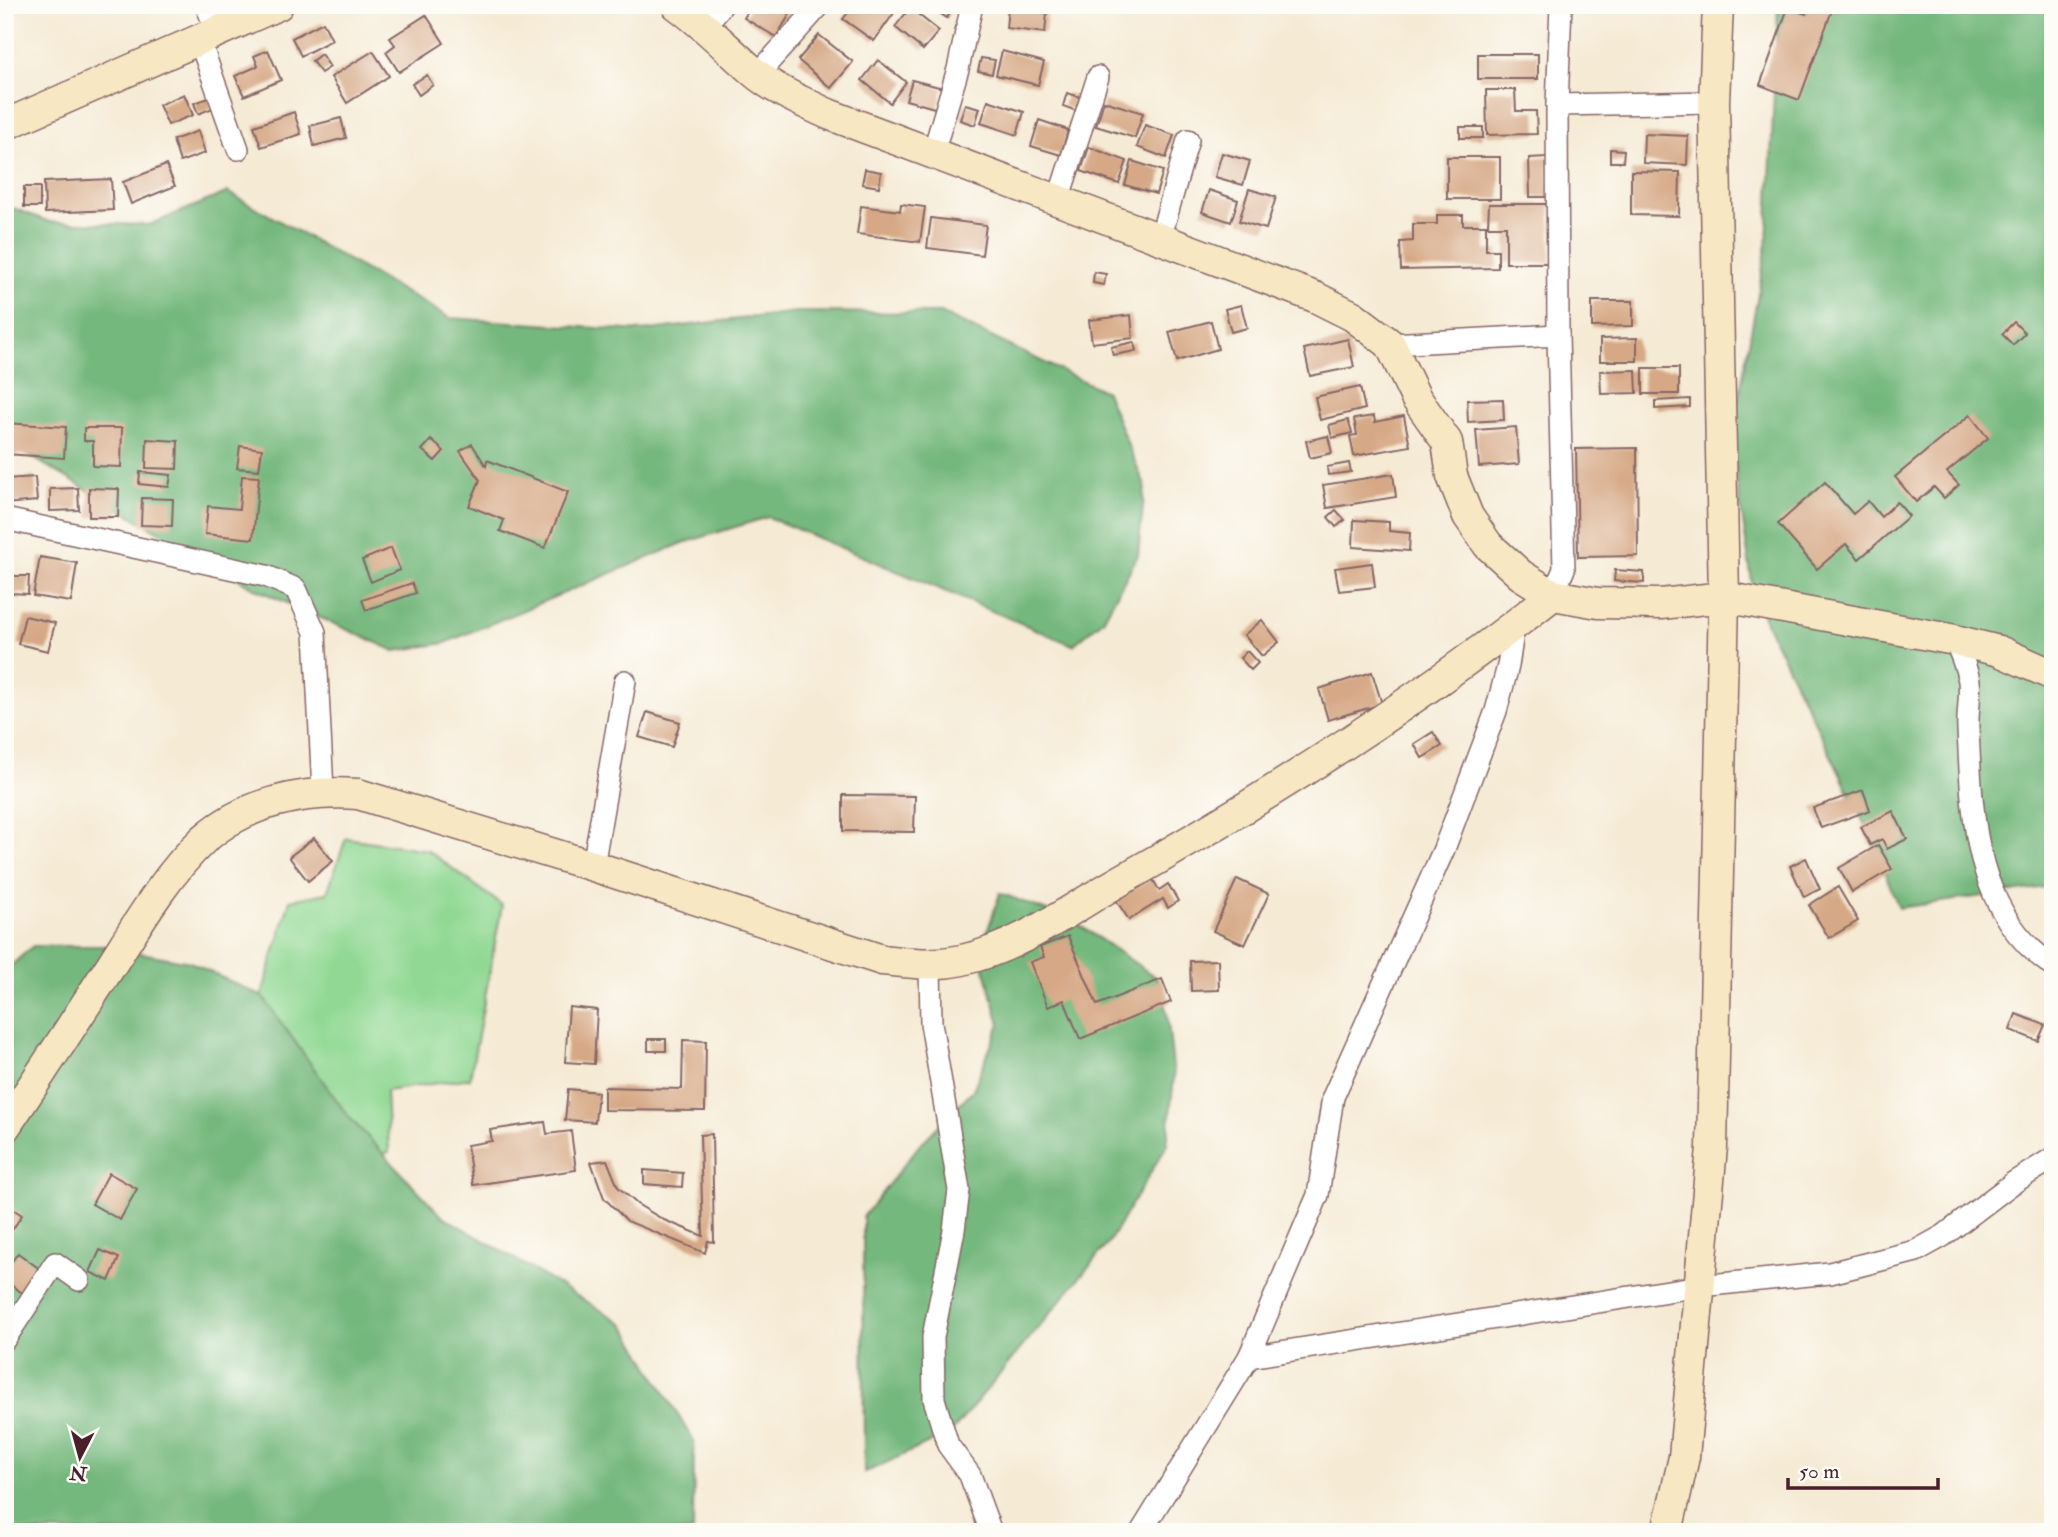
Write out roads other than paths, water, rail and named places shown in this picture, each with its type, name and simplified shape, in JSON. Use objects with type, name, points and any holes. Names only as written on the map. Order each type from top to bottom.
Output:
[{"type":"street","points":[[5,125],[208,25],[278,5]]},
{"type":"street","points":[[677,5],[714,15],[757,75],[787,95],[828,114],[1315,297],[1353,316],[1390,344],[1416,398],[1447,442],[1452,476],[1468,516],[1489,545],[1521,575],[1553,595],[1598,603],[1623,604],[1661,604],[1724,597],[1955,640],[1999,651],[2053,675]]},
{"type":"street","points":[[757,75],[820,5]]},
{"type":"street","points":[[933,153],[958,69],[972,5]]},
{"type":"street","points":[[5,1127],[138,923],[177,870],[206,838],[243,815],[275,801],[323,791],[358,794],[593,866],[882,960],[930,965],[961,960],[1007,945],[1233,817],[1514,626],[1553,595],[1564,569],[1558,335],[1557,105],[1560,5]]},
{"type":"street","points":[[1667,1532],[1684,1457],[1712,1147],[1724,597],[1714,102],[1718,5]]},
{"type":"street","points":[[208,25],[238,149]]},
{"type":"street","points":[[1058,201],[1098,77]]},
{"type":"street","points":[[1557,105],[1714,102]]},
{"type":"street","points":[[1160,239],[1188,140]]},
{"type":"street","points":[[1390,344],[1558,335]]},
{"type":"street","points":[[5,519],[253,573],[296,589],[315,632],[323,791]]},
{"type":"street","points":[[1141,1532],[1249,1357],[1318,1195],[1333,1097],[1444,849],[1496,711],[1508,666],[1514,626]]},
{"type":"street","points":[[1955,640],[1969,680],[1968,726],[1976,845],[2001,912],[2034,953],[2053,965]]},
{"type":"street","points":[[593,866],[625,681]]},
{"type":"street","points":[[930,965],[931,1023],[959,1191],[933,1337],[934,1399],[948,1445],[970,1475],[991,1532]]},
{"type":"street","points":[[1249,1357],[1700,1286],[1830,1273],[1916,1251],[1942,1236],[2013,1183],[2053,1158]]},
{"type":"street","points":[[5,1339],[55,1263],[79,1280]]}]
